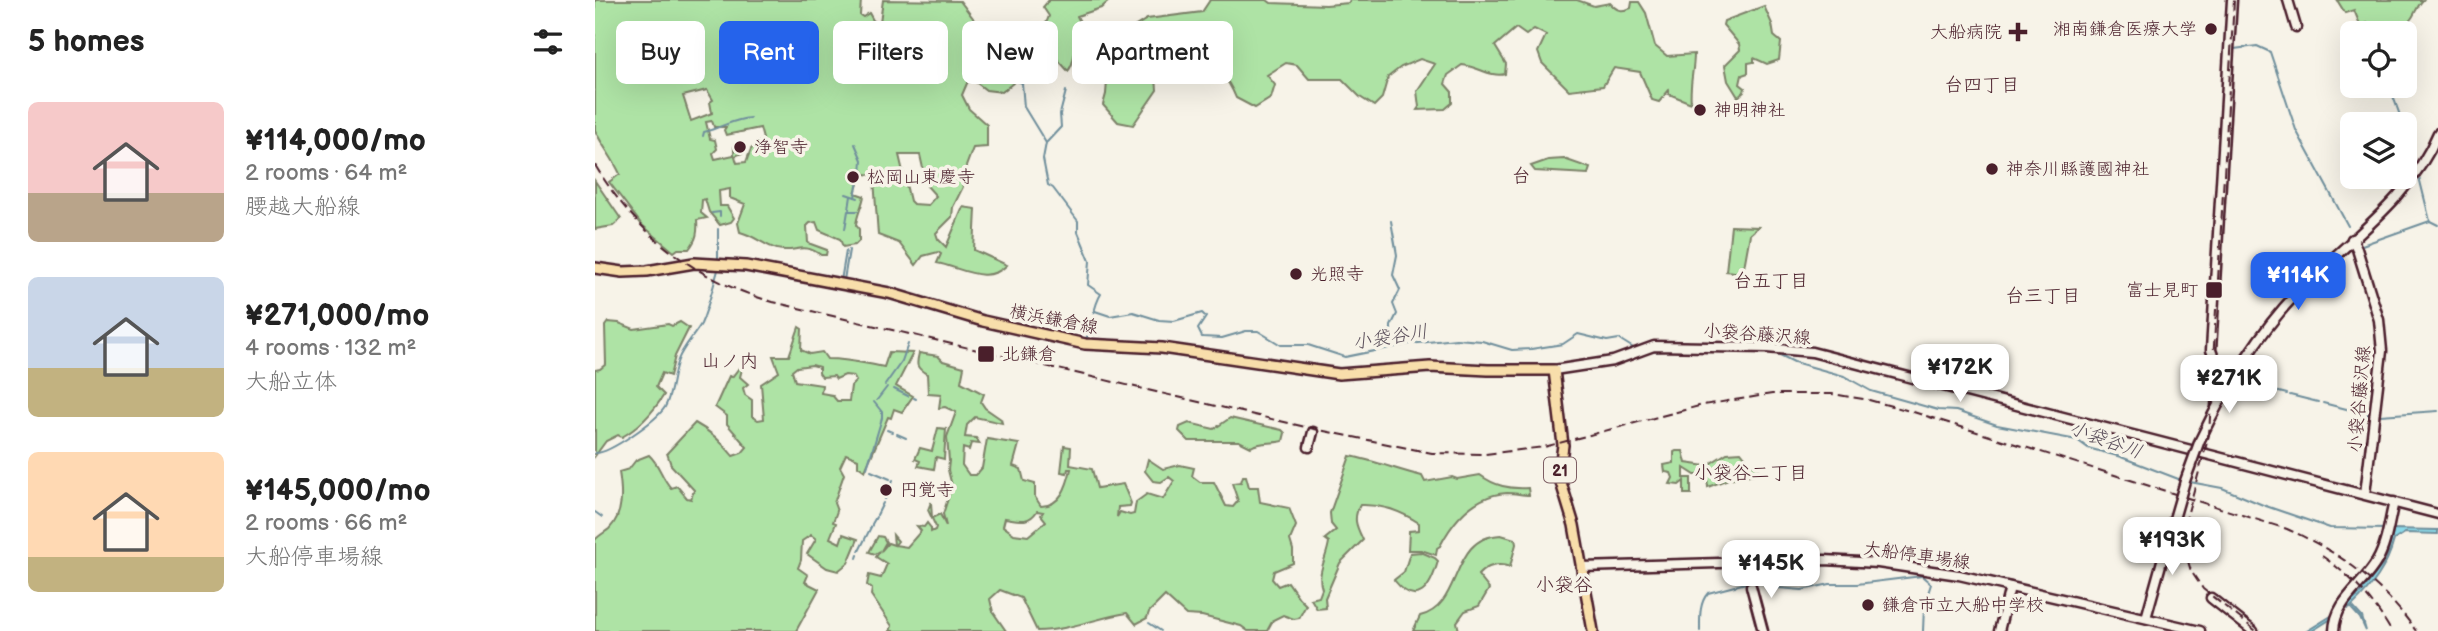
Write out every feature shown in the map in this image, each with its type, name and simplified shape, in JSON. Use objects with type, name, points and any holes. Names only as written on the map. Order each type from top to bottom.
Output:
[{"type":"main road","points":[[2232,0],[2211,350],[2215,361],[2235,377]]},
{"type":"main road","points":[[2288,0],[2296,27]]},
{"type":"main road","points":[[2146,618],[2185,481],[2212,414],[2258,341],[2284,306],[2408,184],[2438,133]]},
{"type":"main road","name":"小袋谷藤沢線","points":[[2352,239],[2379,320],[2382,351],[2365,494]]},
{"type":"main road","name":"横浜鎌倉線","points":[[595,268],[630,272],[694,263],[746,266],[889,293],[983,321],[1085,345],[1162,348],[1339,374],[1430,367],[1554,370]]},
{"type":"main road","name":"小袋谷藤沢線","points":[[1554,370],[1613,361],[1654,346],[1767,348],[1812,352],[2438,514]]},
{"type":"main road","name":"21","points":[[1554,370],[1563,445],[1559,476],[1574,525],[1593,631]]},
{"type":"main road","points":[[1309,447],[1313,432]]},
{"type":"main road","points":[[2334,631],[2340,606],[2372,569],[2380,555],[2394,502]]},
{"type":"main road","name":"大船停車場線","points":[[1582,567],[1855,562],[1940,572],[2200,631]]},
{"type":"main road","points":[[1751,586],[1763,631]]},
{"type":"main road","points":[[1999,631],[2010,587]]},
{"type":"main road","points":[[2211,598],[2253,631]]},
{"type":"green space","points":[[595,0],[861,0],[860,15],[863,17],[869,13],[873,21],[833,21],[833,84],[948,84],[948,21],[880,21],[883,0],[960,1],[974,21],[962,21],[962,84],[967,84],[962,95],[969,109],[987,125],[987,147],[973,148],[965,169],[959,173],[963,187],[953,207],[952,217],[936,233],[946,247],[963,207],[976,209],[974,250],[1007,265],[999,271],[982,275],[937,263],[941,254],[938,252],[923,256],[916,265],[899,243],[878,235],[874,179],[872,175],[859,169],[855,193],[864,196],[856,225],[859,229],[859,241],[855,245],[843,247],[840,239],[819,230],[816,222],[807,226],[808,243],[827,250],[826,255],[803,248],[783,250],[772,247],[740,232],[738,223],[745,204],[730,198],[730,189],[719,191],[720,206],[727,206],[734,218],[731,222],[720,225],[709,212],[705,199],[702,200],[701,213],[707,218],[697,220],[696,235],[689,249],[678,249],[674,252],[642,225],[609,182],[620,174],[595,130]],"holes":[[[707,90],[713,100],[710,102],[712,113],[691,121],[683,96]],[[712,121],[714,127],[726,127],[726,135],[760,128],[763,139],[751,149],[746,162],[737,163],[735,156],[742,153],[739,144],[734,147],[734,155],[715,159],[715,140],[710,139],[706,122]],[[899,155],[920,155],[927,186],[936,196],[928,205],[913,204],[910,201]]]},
{"type":"green space","points":[[1049,0],[1110,0],[1101,8],[1077,16],[1080,21],[1072,21],[1072,63],[1068,71],[1058,60],[1058,21],[1047,21],[1049,16],[1043,7]]},
{"type":"green space","points":[[1210,0],[1267,0],[1271,3],[1326,5],[1349,3],[1350,0],[1577,0],[1594,6],[1610,3],[1622,10],[1631,8],[1632,2],[1639,2],[1646,13],[1655,46],[1667,56],[1694,54],[1691,103],[1669,94],[1669,90],[1659,102],[1652,100],[1640,72],[1614,68],[1603,86],[1569,90],[1542,63],[1538,52],[1546,35],[1534,29],[1526,35],[1516,28],[1495,46],[1506,64],[1505,74],[1494,74],[1462,65],[1448,75],[1445,84],[1452,92],[1452,103],[1445,109],[1417,110],[1417,91],[1435,64],[1420,59],[1401,67],[1388,77],[1382,98],[1374,106],[1360,97],[1342,79],[1309,79],[1297,65],[1286,63],[1267,75],[1275,85],[1271,98],[1255,108],[1236,98],[1229,84],[1233,84],[1233,21],[1144,21],[1202,12]]},
{"type":"green space","points":[[2337,0],[2423,0],[2409,21],[2359,21],[2354,10],[2345,13]]},
{"type":"green space","points":[[1764,6],[1774,36],[1781,42],[1779,60],[1767,64],[1754,58],[1754,62],[1748,63],[1748,73],[1742,75],[1740,84],[1745,88],[1744,92],[1738,97],[1728,81],[1725,65],[1740,50],[1739,44],[1723,25],[1724,21]]},
{"type":"green space","points":[[978,84],[1012,84],[1002,92],[986,90]]},
{"type":"green space","points":[[1107,84],[1157,84],[1157,90],[1133,125],[1118,122],[1103,105]]},
{"type":"green space","points":[[1564,159],[1590,168],[1588,174],[1535,171],[1531,166],[1548,160]]},
{"type":"green space","points":[[595,181],[621,219],[613,226],[595,229]]},
{"type":"green space","points":[[1731,226],[1758,227],[1750,234],[1743,273],[1726,271]]},
{"type":"green space","points":[[608,322],[634,329],[668,324],[672,326],[680,322],[689,328],[675,356],[670,376],[662,373],[656,387],[664,395],[660,401],[635,429],[622,437],[618,435],[606,441],[595,456],[595,370],[606,364],[605,326]]},
{"type":"green space","points":[[799,327],[802,329],[801,350],[810,354],[822,352],[827,359],[884,367],[889,352],[913,353],[896,386],[913,396],[902,412],[894,409],[891,418],[888,417],[865,471],[858,466],[858,459],[846,454],[840,467],[844,474],[834,503],[837,511],[833,522],[836,523],[830,538],[840,543],[843,534],[858,539],[848,563],[838,571],[827,568],[807,554],[816,539],[811,535],[802,541],[798,568],[808,575],[805,582],[819,589],[796,631],[595,631],[595,540],[614,523],[620,509],[619,472],[629,469],[636,460],[649,455],[671,488],[677,486],[691,499],[694,490],[671,465],[667,453],[695,423],[715,437],[733,456],[742,453],[747,447],[727,424],[727,416],[715,407],[729,376],[732,377],[739,368],[742,369],[740,377],[748,384],[743,388],[745,395],[752,400],[752,416],[758,420],[764,419],[761,384],[779,372],[773,356],[789,356]],"holes":[[[797,367],[819,367],[822,377],[834,376],[836,379],[845,375],[853,376],[856,381],[851,386],[849,401],[837,401],[832,395],[821,393],[822,385],[795,381],[792,371]]]},
{"type":"green space","points":[[919,353],[938,356],[943,361],[964,367],[961,382],[984,394],[981,402],[985,408],[1001,419],[1002,423],[975,417],[967,425],[965,437],[976,438],[980,444],[971,443],[969,450],[963,448],[962,465],[969,475],[976,475],[982,468],[987,439],[1019,444],[1013,466],[1021,469],[1024,481],[1035,484],[1035,497],[1041,506],[1054,503],[1067,482],[1071,469],[1068,469],[1067,473],[1061,472],[1064,446],[1071,447],[1070,465],[1092,469],[1097,488],[1123,484],[1131,503],[1130,506],[1118,507],[1117,517],[1120,512],[1134,514],[1136,502],[1147,494],[1163,499],[1174,481],[1169,477],[1161,482],[1153,481],[1145,471],[1148,459],[1163,469],[1180,465],[1194,468],[1192,476],[1200,482],[1214,482],[1226,506],[1233,507],[1238,501],[1232,483],[1241,482],[1243,476],[1246,476],[1249,487],[1258,487],[1260,502],[1289,508],[1296,526],[1290,540],[1293,563],[1274,571],[1272,579],[1278,586],[1288,582],[1306,605],[1299,618],[1283,615],[1273,620],[1267,631],[1248,631],[1241,626],[1202,616],[1186,615],[1165,596],[1149,612],[1147,618],[1136,624],[1127,613],[1059,629],[1037,631],[1021,598],[1000,590],[990,599],[993,612],[1006,631],[890,631],[892,626],[871,595],[872,589],[867,585],[869,575],[881,578],[887,564],[876,557],[880,551],[875,554],[869,552],[878,536],[883,537],[886,542],[881,551],[888,543],[894,545],[893,535],[898,541],[895,545],[907,547],[921,531],[917,526],[924,527],[927,523],[931,532],[935,530],[928,510],[931,502],[932,518],[940,514],[946,526],[943,514],[952,486],[948,470],[947,437],[956,412],[945,407],[939,408],[941,394],[928,393],[927,374],[917,363]],"holes":[[[1037,511],[1043,512],[1041,515],[1046,521],[1028,536],[1014,534],[1003,526],[1005,518],[1023,520],[1030,518]]]},
{"type":"green space","points":[[1230,418],[1282,430],[1285,433],[1283,441],[1251,447],[1239,441],[1189,441],[1179,431],[1180,427],[1189,423],[1214,429]]},
{"type":"green space","points":[[938,428],[946,429],[944,459],[936,457],[934,469],[918,466],[920,461],[915,459],[920,448],[932,451]]},
{"type":"green space","points":[[1676,451],[1683,451],[1686,463],[1706,466],[1727,453],[1741,452],[1760,473],[1728,479],[1708,487],[1704,475],[1695,475],[1684,468],[1684,478],[1691,478],[1691,494],[1684,494],[1684,481],[1679,485],[1670,484],[1673,478],[1671,473],[1665,472],[1664,465],[1674,463]]},
{"type":"green space","points":[[1350,456],[1422,476],[1425,482],[1480,475],[1503,486],[1528,488],[1529,495],[1495,495],[1475,504],[1466,510],[1452,527],[1437,548],[1436,555],[1421,550],[1408,550],[1409,531],[1419,530],[1419,523],[1391,509],[1360,505],[1356,519],[1363,540],[1340,563],[1325,598],[1326,608],[1317,609],[1311,599],[1319,597],[1322,589],[1321,571],[1329,542],[1325,539],[1336,530],[1331,524],[1330,513]]},
{"type":"green space","points":[[1501,535],[1515,539],[1510,567],[1493,566],[1478,575],[1489,589],[1479,606],[1465,611],[1457,622],[1459,631],[1413,631],[1420,616],[1434,610],[1444,599],[1472,547],[1484,539]]},
{"type":"green space","points":[[1421,552],[1438,561],[1432,579],[1422,592],[1410,593],[1394,580],[1404,572],[1410,553]]},
{"type":"water","points":[[2385,530],[2438,530],[2438,534],[2405,533],[2394,540],[2387,559],[2378,576],[2352,606],[2362,617],[2366,631],[2360,618],[2350,607],[2312,631],[2307,631],[2344,608],[2359,595],[2386,560],[2393,532]]},
{"type":"waterway","points":[[2234,49],[2257,46],[2270,52],[2296,130],[2348,226]]},
{"type":"waterway","points":[[1022,84],[1024,107],[1046,143],[1043,159],[1048,185],[1078,221],[1078,232],[1090,261],[1088,285],[1101,294],[1086,339]]},
{"type":"waterway","points":[[1047,142],[1061,127],[1060,114],[1066,91]]},
{"type":"waterway","points":[[2394,98],[2399,112]]},
{"type":"waterway","points":[[703,136],[704,132],[750,118]]},
{"type":"waterway","points":[[855,144],[862,160],[855,197]]},
{"type":"waterway","points":[[2419,177],[2430,221],[2438,225]]},
{"type":"waterway","points":[[846,194],[858,198]]},
{"type":"waterway","points":[[849,209],[851,196]]},
{"type":"waterway","points":[[845,229],[848,211],[858,211]]},
{"type":"waterway","points":[[712,213],[720,212],[720,216]]},
{"type":"waterway","points":[[1391,221],[1397,255],[1393,275],[1400,290],[1393,304],[1397,314],[1391,326],[1391,348]]},
{"type":"waterway","points":[[2362,245],[2430,221]]},
{"type":"waterway","points":[[718,229],[718,260]]},
{"type":"waterway","points":[[844,280],[849,250]]},
{"type":"waterway","points":[[841,281],[846,251]]},
{"type":"waterway","points":[[595,453],[611,448],[632,435],[653,420],[665,407],[678,360],[701,324],[719,267]]},
{"type":"waterway","name":"小袋谷川","points":[[1095,311],[1110,316],[1133,312],[1159,320],[1174,321],[1202,313],[1206,317],[1198,329],[1202,337],[1222,338],[1246,331],[1258,331],[1281,345],[1308,345],[1345,357],[1409,344],[1456,339],[1482,341],[1512,350],[1531,349],[1563,344],[1578,334],[1607,341],[1619,339],[1635,349]]},
{"type":"waterway","points":[[885,385],[902,361],[908,344]]},
{"type":"waterway","name":"小袋谷川","points":[[1650,352],[1679,350]]},
{"type":"waterway","name":"小袋谷川","points":[[1776,353],[1794,362],[1844,376],[1871,391],[1938,410],[1956,411],[1997,425],[2077,440],[2088,448],[2121,457],[2181,480]]},
{"type":"waterway","points":[[2239,382],[2251,385]]},
{"type":"waterway","points":[[2255,386],[2287,394]]},
{"type":"waterway","points":[[877,400],[887,387]]},
{"type":"waterway","points":[[894,389],[908,396]]},
{"type":"waterway","points":[[2290,395],[2318,402]]},
{"type":"waterway","points":[[867,468],[882,418],[882,412],[874,402]]},
{"type":"waterway","points":[[2323,403],[2370,415]]},
{"type":"waterway","points":[[2380,415],[2438,411]]},
{"type":"waterway","points":[[887,430],[892,432]]},
{"type":"waterway","points":[[897,434],[906,438]]},
{"type":"waterway","points":[[871,471],[890,479]]},
{"type":"waterway","points":[[885,499],[893,480]]},
{"type":"waterway","name":"小袋谷川","points":[[2190,482],[2222,488],[2330,528],[2386,529]]},
{"type":"waterway","points":[[877,515],[883,503]]},
{"type":"waterway","points":[[595,512],[602,517]]},
{"type":"waterway","points":[[872,524],[876,517]]},
{"type":"waterway","points":[[859,551],[872,525]]},
{"type":"waterway","points":[[1700,631],[1702,606],[1708,593],[1746,583],[1771,583],[1779,588],[1802,590],[1830,584],[1857,584],[1922,576],[1931,584],[1924,606],[1923,631]]},
{"type":"waterway","points":[[1149,623],[1161,631]]},
{"type":"waterway","points":[[2041,631],[2048,631]]},
{"type":"railway","points":[[2218,280],[2234,0]]},
{"type":"railway","points":[[595,165],[629,212],[671,251],[718,281],[773,302],[1314,429],[1432,453],[1485,454],[1544,447],[1703,405],[1772,394],[1832,394],[1869,400],[2287,529],[2325,548],[2359,571],[2389,598],[2416,631]]},
{"type":"railway","points":[[2216,309],[2209,435],[2185,523],[2184,548],[2191,571],[2203,589],[2256,631]]},
{"type":"railway","points":[[2322,556],[2361,590],[2391,631]]},
{"type":"place","name":"湘南鎌倉医療大学","points":[[2211,29]]},
{"type":"place","name":"大船病院","points":[[2018,32]]},
{"type":"place","name":"神明神社","points":[[1700,110]]},
{"type":"place","name":"浄智寺","points":[[740,147]]},
{"type":"place","name":"神奈川縣護國神社","points":[[1992,169]]},
{"type":"place","name":"松岡山東慶寺","points":[[853,177]]},
{"type":"place","name":"光照寺","points":[[1296,274]]},
{"type":"place","name":"富士見町","points":[[2214,290]]},
{"type":"place","name":"北鎌倉","points":[[986,354]]},
{"type":"place","name":"円覚寺","points":[[886,490]]},
{"type":"place","name":"鎌倉市立大船中学校","points":[[1868,605]]},
{"type":"district","name":"台四丁目","points":[[1982,84]]},
{"type":"district","name":"台","points":[[1521,175]]},
{"type":"district","name":"台五丁目","points":[[1771,280]]},
{"type":"district","name":"台三丁目","points":[[2043,295]]},
{"type":"district","name":"山ノ内","points":[[730,360]]},
{"type":"district","name":"小袋谷二丁目","points":[[1751,472]]},
{"type":"district","name":"小袋谷","points":[[1564,584]]}]
